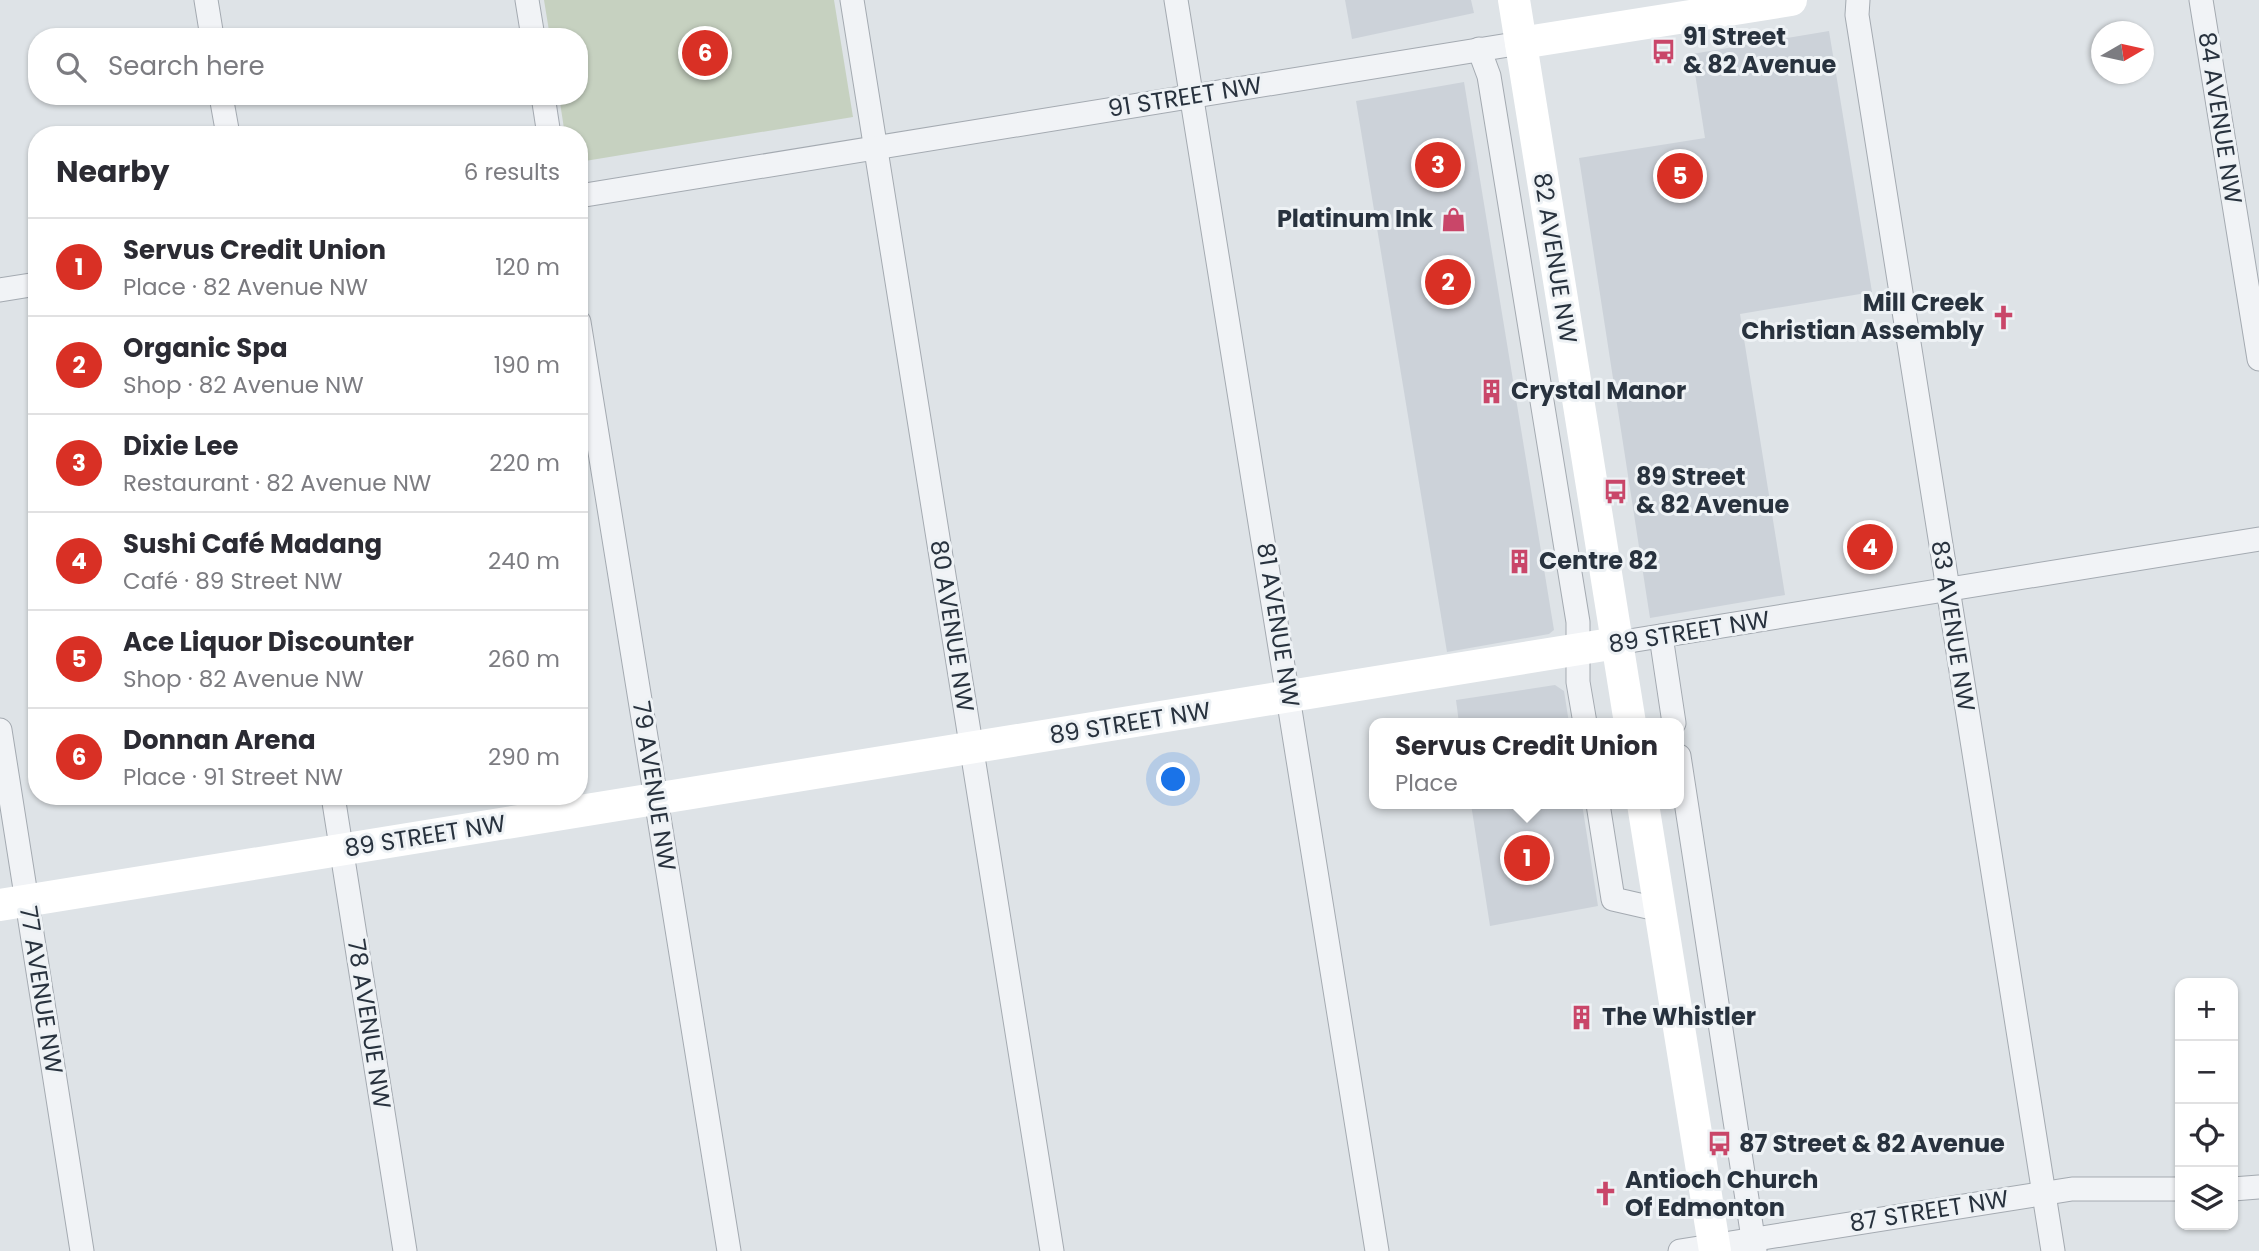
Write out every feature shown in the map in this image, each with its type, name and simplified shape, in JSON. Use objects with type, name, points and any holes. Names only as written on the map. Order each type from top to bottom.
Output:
[{"type":"street","points":[[206,0],[211,28]]},
{"type":"street","points":[[527,0],[532,28]]},
{"type":"street","name":"80 AVENUE NW","points":[[852,0],[1052,1251]]},
{"type":"street","name":"81 AVENUE NW","points":[[1176,0],[1377,1251]]},
{"type":"street","name":"82 AVENUE NW","points":[[1514,0],[1629,718]]},
{"type":"street","name":"91 STREET NW","points":[[588,195],[1791,0]]},
{"type":"street","name":"83 AVENUE NW","points":[[1858,0],[1857,15],[2053,1251]]},
{"type":"street","name":"84 AVENUE NW","points":[[2201,0],[2259,359]]},
{"type":"street","name":"82 AVENUE NW","points":[[1479,49],[1489,76],[1578,622],[1578,682],[1584,718]]},
{"type":"street","points":[[223,105],[226,126]]},
{"type":"street","points":[[544,105],[548,126]]},
{"type":"street","points":[[0,290],[28,285]]},
{"type":"street","name":"79 AVENUE NW","points":[[588,378],[729,1251]]},
{"type":"street","name":"89 STREET NW","points":[[14,903],[2259,539]]},
{"type":"street","points":[[1661,636],[1673,718]]},
{"type":"street","name":"77 AVENUE NW","points":[[0,730],[14,903],[82,1251]]},
{"type":"street","points":[[1684,789],[1754,1245]]},
{"type":"street","name":"78 AVENUE NW","points":[[334,805],[405,1251]]},
{"type":"street","points":[[1599,809],[1613,899],[1661,910]]},
{"type":"street","points":[[1644,809],[1714,1248]]},
{"type":"street","points":[[2238,1189],[2259,1187]]},
{"type":"street","name":"87 STREET NW","points":[[1680,1251],[1754,1245],[2072,1189],[2175,1189]]},
{"type":"shaded area","points":[[1345,0],[1471,0],[1474,13],[1352,39]]},
{"type":"shaded area","points":[[1829,31],[1872,292],[1740,314],[1785,595],[1650,618],[1579,158],[1705,138],[1692,54]]},
{"type":"shaded area","points":[[1464,82],[1554,630],[1549,634],[1447,652],[1356,101]]},
{"type":"shaded area","points":[[1555,685],[1564,691],[1568,718],[1458,718],[1456,700]]},
{"type":"shaded area","points":[[1472,809],[1583,809],[1598,906],[1490,926]]},
{"type":"green space","points":[[544,0],[834,0],[853,117],[588,161],[588,126],[564,126],[560,105],[588,105],[588,28],[549,28]]},
{"type":"place","name":"91 Street & 82 Avenue","points":[[1663,51]]},
{"type":"place","name":"Donnan Arena","points":[[705,53]]},
{"type":"place","name":"Dixie Lee","points":[[1438,165]]},
{"type":"place","name":"Ace Liquor Discounter","points":[[1680,176]]},
{"type":"place","name":"Platinum Ink","points":[[1453,219]]},
{"type":"place","name":"Organic Spa","points":[[1448,282]]},
{"type":"place","name":"Mill Creek Christian Assembly","points":[[2004,317]]},
{"type":"place","name":"Crystal Manor","points":[[1491,391]]},
{"type":"place","name":"89 Street & 82 Avenue","points":[[1616,491]]},
{"type":"place","name":"Sushi Café Madang","points":[[1870,547]]},
{"type":"place","name":"Centre 82","points":[[1519,561]]},
{"type":"place","name":"Servus Credit Union","points":[[1527,858]]},
{"type":"place","name":"The Whistler","points":[[1582,1017]]},
{"type":"place","name":"87 Street & 82 Avenue","points":[[1719,1144]]},
{"type":"place","name":"Antioch Church Of Edmonton","points":[[1605,1194]]}]
